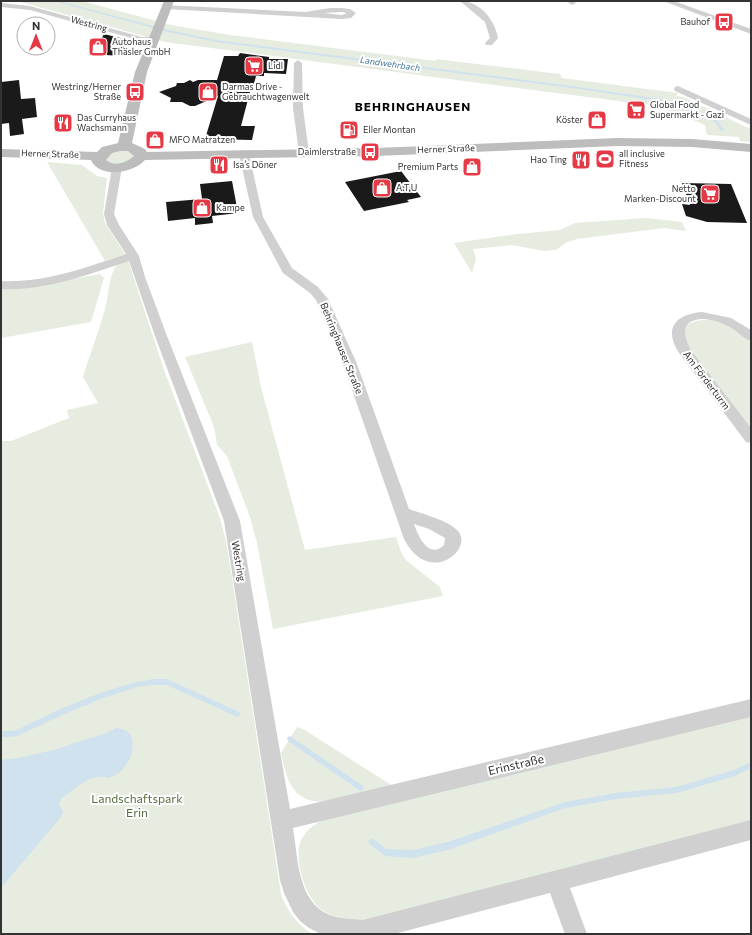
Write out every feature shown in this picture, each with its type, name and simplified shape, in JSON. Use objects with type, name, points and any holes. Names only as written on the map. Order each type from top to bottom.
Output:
[{"type":"main road","points":[[124,147],[135,92],[154,37],[168,4]]},
{"type":"main road","name":"Herner Straße","points":[[141,156],[449,150],[617,142],[692,143],[751,148]]},
{"type":"main road","points":[[124,147],[138,150],[141,156],[134,163],[117,167],[107,167],[101,164],[98,160],[99,156],[107,150],[124,147]]},
{"type":"main road","name":"Herner Straße","points":[[1,153],[99,156]]},
{"type":"street","points":[[464,1],[484,15],[491,23],[494,38],[489,43]]},
{"type":"street","points":[[667,1],[751,32]]},
{"type":"street","points":[[168,4],[307,14]]},
{"type":"street","name":"Westring","points":[[1,5],[30,8],[142,39],[154,37]]},
{"type":"street","points":[[298,63],[298,108],[304,153]]},
{"type":"street","points":[[678,89],[751,122]]},
{"type":"street","name":"Behringhauser Straße","points":[[244,154],[244,161],[258,217],[287,270],[314,290],[322,299],[350,364],[403,513]]},
{"type":"street","name":"Westring","points":[[117,167],[109,214],[113,224],[134,256],[139,277],[232,521],[294,894],[302,907],[318,921],[337,929],[363,931],[556,881]]},
{"type":"street","points":[[1,285],[26,285],[48,282],[87,273],[134,256]]},
{"type":"street","name":"Am Förderturm","points":[[751,336],[731,322],[712,316],[691,317],[679,324],[677,329],[677,336],[684,350],[751,438]]},
{"type":"street","name":"Erinstraße","points":[[281,821],[751,708]]},
{"type":"street","points":[[576,934],[556,881],[751,830]]},
{"type":"green space","points":[[17,1],[82,1],[171,25],[230,35],[437,61],[436,59],[560,74],[562,78],[678,93],[676,96],[683,97],[748,128],[751,127],[751,142],[740,141],[739,137],[707,135],[705,125],[666,109],[646,104],[165,42]]},
{"type":"green space","points":[[129,150],[136,155],[131,162],[114,165],[105,160],[105,156],[115,151]]},
{"type":"green space","points":[[47,162],[82,165],[97,176],[107,178],[103,213],[105,223],[125,254],[105,261]]},
{"type":"green space","points":[[646,218],[682,222],[686,231],[664,228],[577,239],[567,242],[556,250],[544,251],[512,245],[473,249],[476,259],[472,273],[454,243],[517,234],[560,230],[575,223]]},
{"type":"green space","name":"Landschaftspark Erin","points":[[128,260],[164,370],[220,518],[226,541],[231,571],[281,894],[293,917],[312,934],[1,934],[1,441],[11,441],[69,418],[67,410],[98,403],[83,377],[104,314],[112,274],[117,264]]},
{"type":"green space","points":[[100,274],[104,278],[91,322],[1,338],[1,288],[26,287]]},
{"type":"green space","points":[[700,320],[708,320],[731,328],[751,342],[751,433],[691,354],[683,332],[685,328],[690,323]]},
{"type":"green space","points":[[252,342],[261,387],[305,550],[396,537],[401,552],[406,560],[440,587],[443,596],[273,629],[257,543],[250,517],[227,456],[217,445],[214,427],[185,357]]},
{"type":"green space","points":[[751,713],[751,823],[372,921],[346,919],[334,916],[322,910],[310,896],[306,887],[299,866],[299,846],[302,838],[310,828],[328,817]]},
{"type":"green space","points":[[297,727],[303,729],[393,786],[331,801],[313,801],[303,797],[294,789],[286,774],[281,753]]},
{"type":"water","points":[[116,728],[125,730],[131,736],[133,744],[132,753],[128,762],[115,775],[107,778],[95,777],[89,779],[61,799],[59,804],[63,813],[60,818],[1,888],[1,760],[18,758],[58,749],[101,735]]},
{"type":"building","points":[[104,34],[128,40],[120,56],[93,54]]},
{"type":"building","points":[[240,53],[269,57],[269,59],[288,59],[286,74],[264,73],[264,76],[256,76],[253,88],[251,88],[241,126],[255,126],[252,140],[205,139],[218,96],[195,106],[190,106],[182,102],[170,102],[171,98],[159,92],[176,86],[177,83],[184,83],[190,80],[193,82],[198,80],[217,80],[224,56],[238,56]]},
{"type":"building","points":[[19,80],[21,99],[35,98],[37,117],[22,119],[24,134],[10,136],[9,123],[1,124],[1,82]]},
{"type":"building","name":"A.T.U","points":[[401,171],[421,197],[407,200],[409,202],[364,211],[345,182]]},
{"type":"building","name":"Kampe","points":[[232,181],[238,213],[212,216],[213,223],[195,225],[195,218],[168,221],[166,202],[202,199],[200,184]]},
{"type":"building","name":"Netto Marken-Discount","points":[[682,183],[731,184],[747,223],[707,222],[686,216],[682,204],[690,205]]},
{"type":"waterway","name":"Landwehrbach","points":[[55,1],[169,31],[216,41],[572,87],[660,100],[706,116],[716,121],[722,130]]},
{"type":"waterway","points":[[1,734],[21,732],[102,695],[120,689],[153,682],[167,682],[237,714]]},
{"type":"waterway","points":[[290,739],[361,788]]},
{"type":"waterway","points":[[372,842],[385,852],[413,854],[448,846],[565,805],[616,796],[676,790],[735,773],[751,765]]},
{"type":"place","name":"Bauhof","points":[[724,22]]},
{"type":"place","name":"Autohaus Thäsler GmbH","points":[[98,47]]},
{"type":"place","name":"Lidl","points":[[254,66]]},
{"type":"place","name":"Westring/Herner Straße","points":[[135,92]]},
{"type":"place","name":"Darmas Drive - Gebrauchtwagenwelt","points":[[208,92]]},
{"type":"place","name":"Global Food Supermarkt - Gazi","points":[[636,110]]},
{"type":"place","name":"Köster","points":[[597,120]]},
{"type":"place","name":"Das Curryhaus Wachsmann","points":[[63,123]]},
{"type":"place","name":"Eller Montan","points":[[349,130]]},
{"type":"place","name":"MFO Matratzen","points":[[155,140]]},
{"type":"place","name":"Daimlerstraße","points":[[370,152]]},
{"type":"place","name":"all inclusive Fitness","points":[[605,159]]},
{"type":"place","name":"Hao Ting","points":[[581,160]]},
{"type":"place","name":"Isa’s Döner","points":[[219,165]]},
{"type":"place","name":"Premium Parts","points":[[472,167]]},
{"type":"place","name":"A.T.U","points":[[382,188]]},
{"type":"place","name":"Netto Marken-Discount","points":[[710,194]]},
{"type":"place","name":"Kampe","points":[[202,208]]},
{"type":"district","name":"BEHRINGHAUSEN","points":[[413,107]]}]
